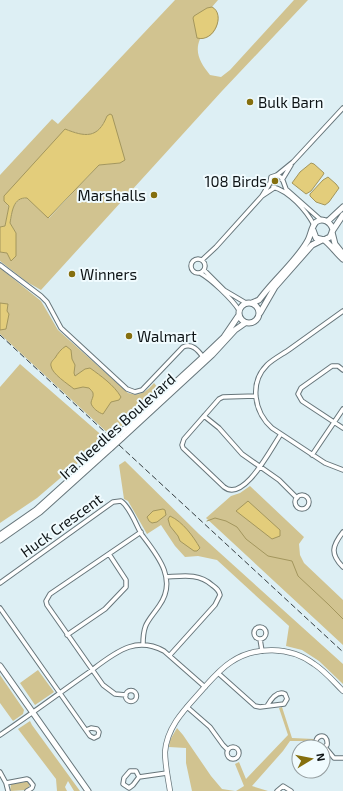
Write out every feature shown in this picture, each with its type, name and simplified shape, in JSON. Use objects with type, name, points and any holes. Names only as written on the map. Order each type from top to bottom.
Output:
[{"type":"main road","points":[[328,221],[343,207]]},
{"type":"main road","points":[[328,221],[321,220],[313,228],[309,239],[298,255],[259,300],[242,306],[239,313],[240,318],[245,323],[255,322],[275,287],[312,245],[330,237],[332,231],[343,215]]},
{"type":"main road","points":[[328,221],[335,244],[343,254]]},
{"type":"main road","points":[[313,228],[316,238],[331,245],[343,259]]},
{"type":"main road","points":[[249,303],[258,307],[260,313]]},
{"type":"main road","name":"Ira Needles Boulevard","points":[[120,436],[224,337],[239,313]]},
{"type":"main road","name":"Ira Needles Boulevard","points":[[0,535],[41,505],[212,355],[235,330],[245,323]]},
{"type":"main road","name":"Ira Needles Boulevard","points":[[0,540],[45,508],[109,446]]},
{"type":"main road","points":[[0,666],[88,791]]},
{"type":"street","points":[[249,303],[224,290],[204,270],[203,261],[262,196],[270,183],[271,178],[293,162],[343,108]]},
{"type":"street","points":[[262,196],[282,181],[293,162]]},
{"type":"street","points":[[277,175],[280,176],[286,189],[321,220]]},
{"type":"street","points":[[270,183],[304,211],[313,228]]},
{"type":"street","points":[[203,261],[197,259],[194,260],[191,266],[194,272],[204,275],[234,303],[239,313]]},
{"type":"street","points":[[0,265],[41,296],[47,302],[61,328],[127,389],[135,392],[142,390],[183,347],[188,345],[192,346],[200,352],[203,357]]},
{"type":"street","points":[[200,273],[204,270]]},
{"type":"street","points":[[343,311],[267,365],[257,382],[256,396],[258,410],[266,423],[312,455],[329,465],[343,470]]},
{"type":"street","points":[[343,370],[338,366],[332,366],[301,388],[298,394],[302,402],[343,428]]},
{"type":"street","points":[[256,396],[223,397],[219,399],[184,439],[182,445],[185,450],[224,487],[231,491],[236,490],[250,481],[281,434]]},
{"type":"street","points":[[312,455],[343,409]]},
{"type":"street","points":[[204,416],[219,428],[242,454],[279,480],[297,498]]},
{"type":"street","name":"Huck Crescent","points":[[0,583],[113,502],[118,501],[124,504],[162,563],[166,577],[167,584],[163,599],[144,627],[143,645]]},
{"type":"street","points":[[126,695],[116,694],[107,688],[92,670],[47,606],[46,598],[141,532]]},
{"type":"street","points":[[343,532],[335,542],[334,549],[337,560],[343,567]]},
{"type":"street","points":[[67,635],[105,609],[126,587],[127,584],[125,577],[109,554]]},
{"type":"street","points":[[166,577],[203,578],[218,590],[220,595],[215,605],[170,655]]},
{"type":"street","points":[[0,608],[86,730]]},
{"type":"street","points":[[260,640],[262,651]]},
{"type":"street","points":[[0,735],[92,670],[122,650],[130,647],[143,645],[158,648],[170,655],[206,687]]},
{"type":"street","points":[[170,791],[165,752],[168,738],[174,724],[218,673],[237,658],[262,651],[281,650],[296,654],[306,658],[314,664],[343,691]]},
{"type":"street","points":[[218,673],[255,706],[260,707],[284,704],[287,699],[285,694],[280,692],[267,706]]},
{"type":"street","points":[[188,707],[210,727],[228,750]]},
{"type":"street","points":[[317,739],[322,736],[327,739]]},
{"type":"street","points":[[331,755],[334,758],[343,758]]},
{"type":"street","points":[[139,777],[136,771],[130,772],[124,778],[123,784],[129,788],[133,786],[139,777],[168,773]]},
{"type":"street","points":[[0,772],[6,783],[8,791]]},
{"type":"street","points":[[6,783],[27,779],[32,785],[28,791]]},
{"type":"street","points":[[277,791],[282,786],[291,791]]},
{"type":"shaded area","points":[[175,0],[218,0],[212,7],[217,13],[217,26],[210,36],[200,39],[198,44],[198,54],[201,62],[210,75],[221,77],[230,70],[294,0],[308,0],[222,91],[41,290],[27,282],[0,261],[0,252],[7,253],[16,233],[10,223],[14,206],[19,200],[27,198],[49,218],[99,165],[120,163],[107,116],[99,129],[90,134],[79,134],[65,129],[7,205],[9,206],[5,226],[0,227],[0,175],[52,119],[58,124]]},
{"type":"shaded area","points":[[212,7],[218,16],[216,27],[208,36],[197,38],[193,18],[207,8]]},
{"type":"shaded area","points":[[110,114],[112,115],[125,160],[120,163],[99,165],[48,218],[27,198],[22,198],[19,200],[14,206],[10,223],[16,233],[16,256],[11,261],[7,253],[0,252],[0,227],[5,226],[9,206],[4,201],[4,196],[65,129],[79,134],[90,134],[99,129],[107,116]]},
{"type":"shaded area","points":[[311,163],[324,173],[311,191],[306,194],[292,183],[300,172]]},
{"type":"shaded area","points":[[328,177],[339,188],[325,205],[316,202],[310,194],[323,180]]},
{"type":"shaded area","points":[[0,268],[41,301],[58,330],[128,393],[142,393],[154,383],[160,390],[111,436],[0,334]]},
{"type":"shaded area","points":[[0,303],[8,304],[7,311],[9,314],[6,329],[0,330]]},
{"type":"shaded area","points":[[66,346],[71,350],[72,359],[75,365],[75,376],[85,369],[90,368],[111,385],[121,397],[119,400],[111,402],[103,414],[93,407],[91,402],[93,393],[89,388],[83,387],[74,389],[52,369],[52,362],[60,351]]},
{"type":"shaded area","points":[[20,364],[106,439],[37,498],[0,523],[0,387]]},
{"type":"shaded area","points":[[125,461],[199,534],[343,664],[343,684],[319,661],[302,650],[286,646],[289,626],[217,560],[198,556],[185,557],[175,546],[161,525],[147,534],[128,501],[124,499],[119,465]]},
{"type":"shaded area","points":[[250,486],[304,537],[299,544],[300,555],[304,563],[343,600],[343,645],[206,518],[231,496],[240,493]]},
{"type":"shaded area","points":[[248,501],[280,530],[280,536],[272,539],[236,511]]},
{"type":"shaded area","points":[[165,510],[166,515],[157,522],[152,523],[149,521],[147,517],[153,511]]},
{"type":"shaded area","points":[[170,516],[179,522],[191,534],[200,548],[197,551],[194,551],[180,541],[170,526],[168,519]]},
{"type":"shaded area","points":[[38,670],[54,692],[35,705],[20,683]]},
{"type":"shaded area","points":[[0,675],[24,710],[23,714],[13,721],[0,703]]},
{"type":"shaded area","points":[[282,707],[292,738],[314,739],[291,739],[283,751],[252,786],[268,791],[236,791],[244,786],[235,764],[239,762],[246,779],[288,735],[279,708]]},
{"type":"shaded area","points":[[30,721],[80,791],[74,791],[68,781],[65,787],[67,791],[57,791],[56,779],[18,729]]},
{"type":"shaded area","points":[[177,728],[222,789],[235,791],[192,791],[186,763],[186,748],[169,747],[170,740]]},
{"type":"shaded area","points":[[28,782],[30,785],[27,790],[10,790],[11,784]]},
{"type":"waterway","points":[[207,521],[215,518],[226,521],[237,527],[246,539],[268,556],[292,561],[298,576],[343,619]]},
{"type":"railway","points":[[0,335],[343,652]]},
{"type":"place","name":"Bulk Barn","points":[[250,102]]},
{"type":"place","name":"108 Birds","points":[[275,181]]},
{"type":"place","name":"Marshalls","points":[[154,195]]},
{"type":"place","name":"Winners","points":[[72,274]]},
{"type":"place","name":"Walmart","points":[[129,336]]}]
